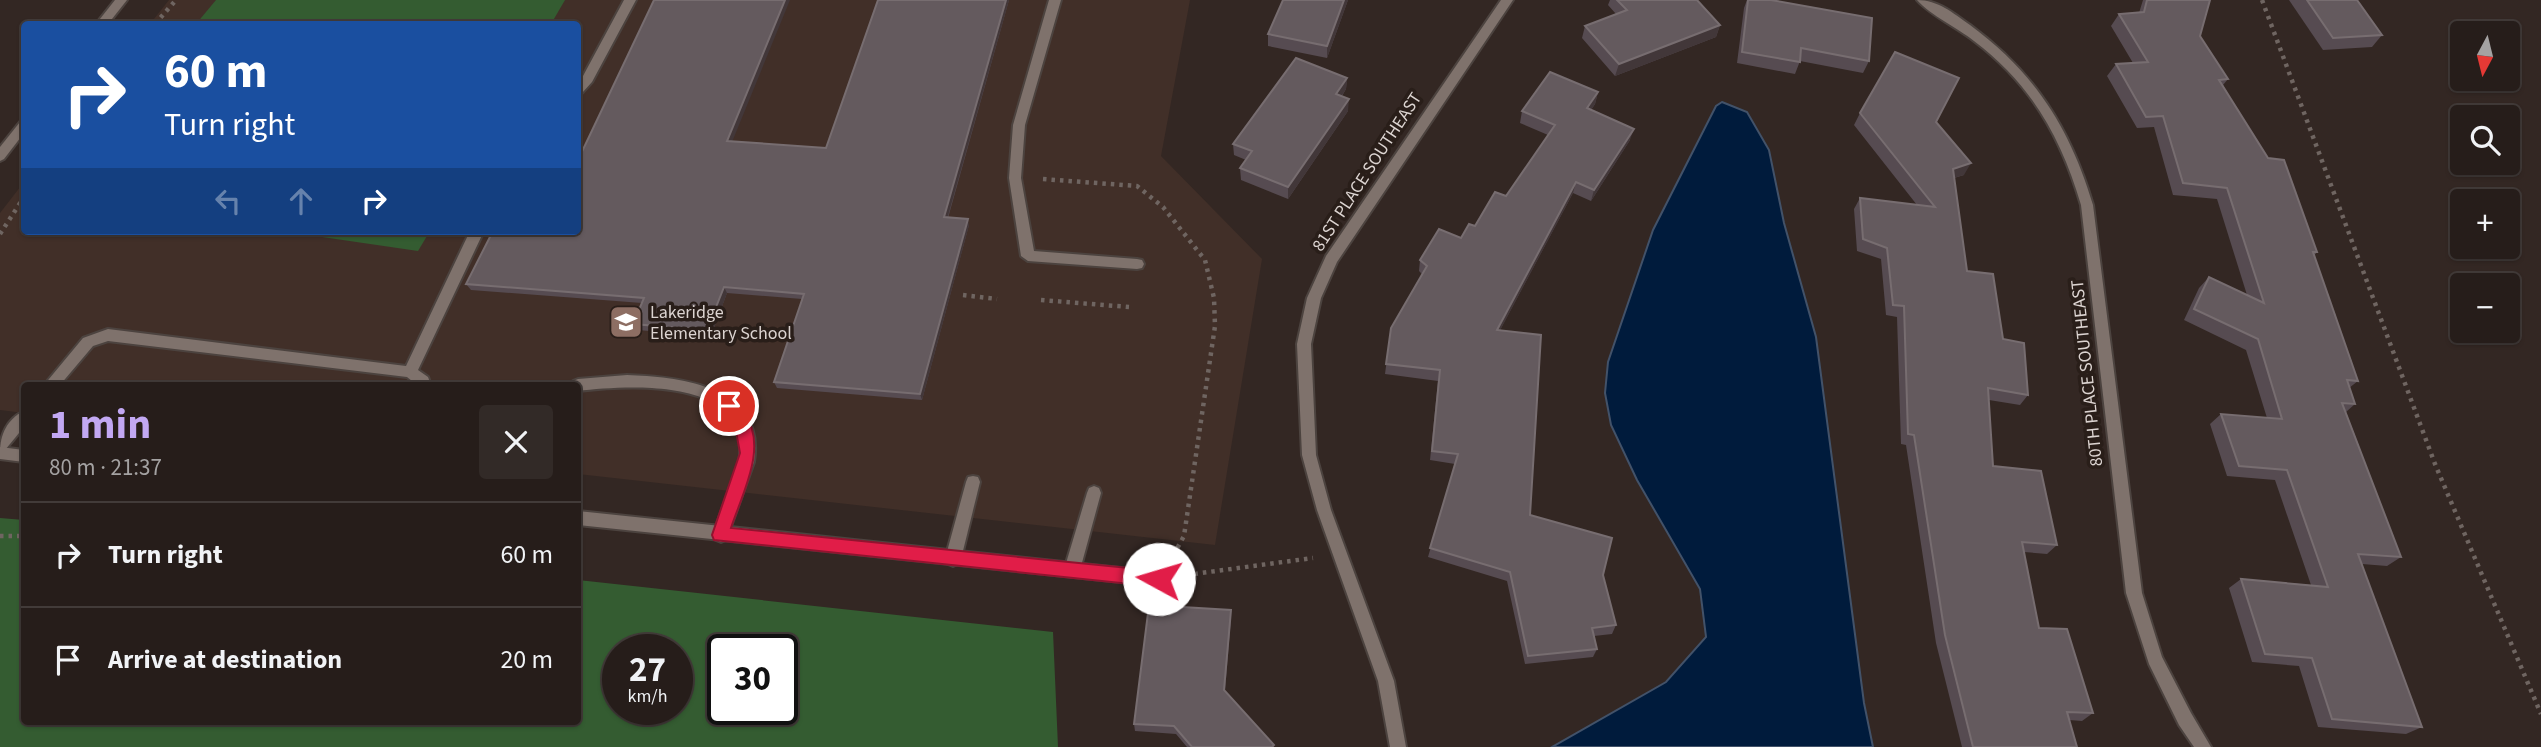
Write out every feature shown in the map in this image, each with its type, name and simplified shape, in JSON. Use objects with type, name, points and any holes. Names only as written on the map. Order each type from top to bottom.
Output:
[{"type":"street","points":[[104,21],[121,0]]},
{"type":"street","points":[[581,87],[588,79],[630,0]]},
{"type":"street","points":[[1055,0],[1019,125],[1015,178],[1028,256],[1137,264]]},
{"type":"street","name":"81ST PLACE SOUTHEAST","points":[[1398,747],[1386,681],[1324,510],[1309,455],[1304,344],[1314,298],[1331,260],[1507,0]]},
{"type":"street","name":"80TH PLACE SOUTHEAST","points":[[1923,0],[1962,24],[2036,92],[2058,125],[2078,166],[2087,205],[2134,593],[2155,659],[2185,719],[2203,747]]},
{"type":"street","points":[[0,156],[21,129]]},
{"type":"street","points":[[410,372],[475,235]]},
{"type":"street","points":[[54,382],[88,342],[108,335],[410,372],[423,382]]},
{"type":"street","points":[[581,385],[611,380],[662,382],[704,389],[729,406],[743,424],[748,453],[720,535]]},
{"type":"street","points":[[0,446],[21,421]]},
{"type":"street","points":[[0,453],[21,456]]},
{"type":"street","points":[[953,559],[973,482]]},
{"type":"street","points":[[1072,570],[1094,493]]},
{"type":"street","points":[[581,518],[1159,579]]},
{"type":"path","points":[[158,21],[176,0]]},
{"type":"path","points":[[2262,0],[2435,464],[2541,714]]},
{"type":"path","points":[[1015,178],[1137,186],[1163,206],[1205,260],[1214,298],[1215,326],[1184,536],[1159,579]]},
{"type":"path","points":[[0,234],[21,202]]},
{"type":"path","points":[[963,295],[997,299]]},
{"type":"path","points":[[1041,300],[1129,307]]},
{"type":"path","points":[[0,536],[21,536]]},
{"type":"path","points":[[1159,579],[1341,555]]},
{"type":"shaded area","name":"Lakeridge Elementary School","points":[[169,0],[1190,0],[1161,156],[1262,259],[1215,545],[581,474],[581,382],[21,382],[21,413],[0,410],[0,213],[21,186],[21,235],[581,235],[581,21],[152,21]]},
{"type":"green space","points":[[216,0],[565,0],[553,21],[198,21]]},
{"type":"green space","points":[[308,235],[428,235],[418,251]]},
{"type":"green space","points":[[0,518],[21,520],[21,725],[581,725],[581,580],[1053,632],[1058,747],[0,747]]},
{"type":"water","points":[[1722,102],[1747,112],[1769,150],[1784,223],[1816,337],[1864,703],[1873,747],[1552,747],[1666,682],[1706,637],[1700,589],[1637,480],[1611,425],[1605,393],[1608,362],[1653,230],[1716,106]]},
{"type":"building","points":[[654,0],[785,0],[727,141],[826,148],[878,0],[1006,0],[944,217],[968,219],[920,394],[774,382],[804,294],[724,287],[707,330],[633,324],[644,298],[466,284],[491,235],[581,235],[581,154]]},
{"type":"building","points":[[1283,0],[1344,0],[1327,46],[1268,34]]},
{"type":"building","points":[[1617,0],[1697,0],[1720,25],[1619,64],[1585,26],[1627,10]]},
{"type":"building","points":[[1748,0],[1771,0],[1872,18],[1869,61],[1801,48],[1800,62],[1742,52]]},
{"type":"building","points":[[2147,0],[2210,0],[2200,36],[2228,79],[2219,80],[2268,158],[2284,160],[2358,381],[2347,380],[2355,404],[2342,403],[2401,557],[2358,554],[2422,727],[2332,719],[2312,658],[2265,654],[2241,579],[2328,587],[2287,470],[2239,466],[2221,414],[2282,419],[2258,339],[2194,309],[2209,277],[2264,303],[2227,188],[2183,183],[2163,116],[2146,117],[2116,64],[2148,62],[2119,14],[2144,12]]},
{"type":"building","points":[[2307,0],[2357,0],[2382,35],[2333,38]]},
{"type":"building","points":[[1895,52],[1959,78],[1936,122],[1971,163],[1953,169],[1967,271],[1993,274],[2003,339],[2024,343],[2028,395],[1988,388],[1993,466],[2041,471],[2057,545],[2022,542],[2039,628],[2067,629],[2093,713],[2067,712],[2077,747],[1973,747],[1945,635],[1914,435],[1908,434],[1904,306],[1893,305],[1887,248],[1863,239],[1860,198],[1935,207],[1860,113]]},
{"type":"building","points":[[1296,58],[1347,78],[1336,94],[1349,99],[1288,187],[1240,168],[1252,151],[1233,144]]},
{"type":"building","points":[[1550,72],[1598,92],[1587,108],[1634,129],[1594,190],[1576,182],[1497,330],[1541,335],[1530,515],[1612,538],[1603,575],[1616,625],[1592,628],[1597,649],[1528,656],[1510,572],[1430,548],[1458,454],[1432,451],[1440,370],[1386,364],[1391,328],[1427,266],[1420,260],[1439,229],[1461,238],[1469,224],[1475,226],[1495,192],[1506,196],[1555,125],[1522,111]]},
{"type":"building","points":[[1149,605],[1231,610],[1224,690],[1274,745],[1272,747],[1192,747],[1174,726],[1134,724]]},
{"type":"place","name":"Lakeridge Elementary School","points":[[626,322]]},
{"type":"route","points":[[729,406],[743,424],[748,453],[720,535],[1159,579]]}]
